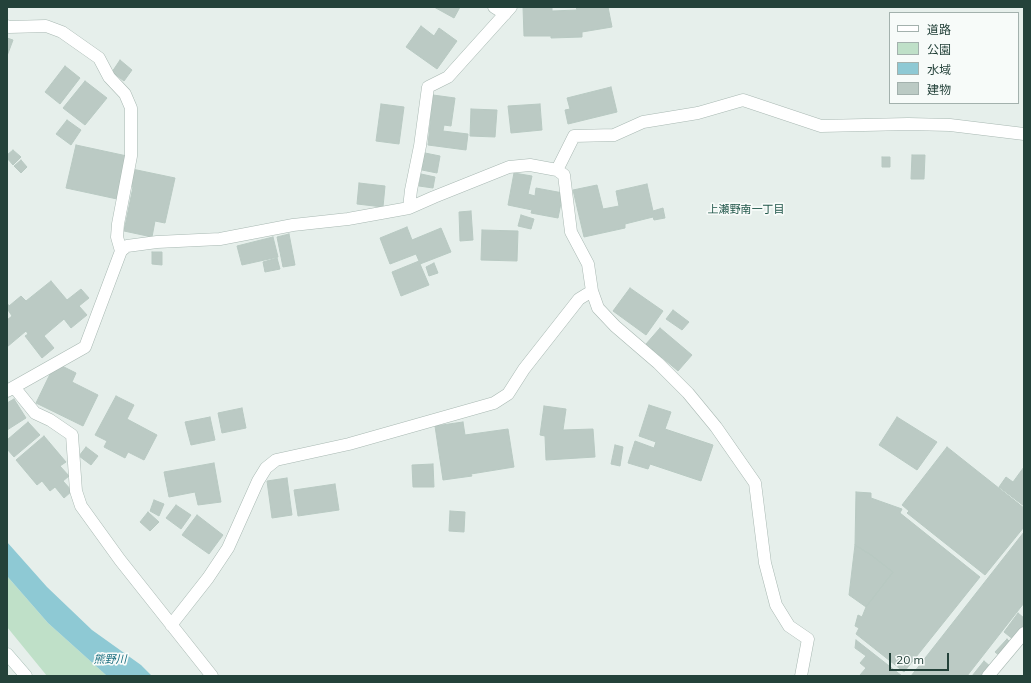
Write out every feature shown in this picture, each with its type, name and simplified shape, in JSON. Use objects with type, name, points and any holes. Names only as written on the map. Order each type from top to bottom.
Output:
[{"type":"street","points":[[409,208],[420,146],[428,87],[448,77],[508,11],[494,7]]},
{"type":"street","points":[[7,26],[46,26],[62,32],[99,58],[109,77],[125,94],[131,108],[131,156],[118,224],[117,237],[121,250]]},
{"type":"street","points":[[557,170],[574,136],[614,136],[643,122],[698,113],[743,100],[821,126],[908,124],[950,125],[1024,134]]},
{"type":"street","points":[[212,676],[120,560],[81,506],[76,491],[72,435],[50,420],[36,413],[10,389],[86,347],[121,250],[127,246],[157,242],[220,239],[293,225],[348,219],[409,208],[509,167],[530,165],[557,170],[564,175],[571,232],[588,264],[592,291],[598,308],[658,363],[688,393],[716,427],[755,483],[766,563],[776,605],[789,626],[808,639],[801,676]]},
{"type":"street","points":[[171,625],[208,578],[228,548],[258,480],[266,468],[276,460],[349,444],[494,403],[508,394],[524,369],[580,299],[592,291]]},
{"type":"street","points":[[988,676],[1024,634]]},
{"type":"street","points":[[7,654],[26,676]]},
{"type":"green space","points":[[7,576],[48,623],[107,676],[47,676],[7,627]]},
{"type":"water","name":"熊野川","points":[[7,542],[47,587],[92,630],[141,665],[152,676],[107,676],[48,623],[7,576]]},
{"type":"building","points":[[434,7],[460,7],[454,18]]},
{"type":"building","points":[[523,7],[552,7],[552,11],[577,10],[576,7],[608,7],[612,27],[582,32],[582,37],[551,38],[551,36],[524,36]]},
{"type":"building","points":[[421,26],[434,36],[439,28],[457,41],[437,69],[406,47]]},
{"type":"building","points":[[7,38],[13,40],[7,56]]},
{"type":"building","points":[[120,60],[132,70],[124,81],[112,72]]},
{"type":"building","points":[[65,66],[80,78],[60,104],[45,92]]},
{"type":"building","points":[[85,81],[107,98],[85,125],[63,108]]},
{"type":"building","points":[[611,87],[617,112],[568,124],[565,110],[570,109],[567,98]]},
{"type":"building","points":[[433,95],[455,98],[451,126],[444,125],[443,131],[468,134],[466,150],[428,145]]},
{"type":"building","points":[[381,104],[404,107],[399,144],[376,141]]},
{"type":"building","points":[[540,104],[542,130],[511,133],[508,106]]},
{"type":"building","points":[[471,109],[497,110],[495,137],[470,136]]},
{"type":"building","points":[[67,120],[81,130],[71,145],[56,134]]},
{"type":"building","points":[[76,145],[127,156],[117,199],[66,188]]},
{"type":"building","points":[[13,150],[21,157],[13,165],[7,158],[7,155]]},
{"type":"building","points":[[425,153],[440,156],[437,173],[422,170]]},
{"type":"building","points":[[912,155],[925,155],[924,179],[911,179]]},
{"type":"building","points":[[882,157],[890,157],[890,167],[882,167]]},
{"type":"building","points":[[21,160],[27,167],[21,173],[14,166]]},
{"type":"building","points":[[132,169],[175,178],[165,223],[155,221],[152,237],[124,231],[133,187],[129,186]]},
{"type":"building","points":[[514,173],[532,176],[528,194],[535,196],[536,188],[563,193],[558,218],[531,213],[532,210],[508,205]]},
{"type":"building","points":[[421,174],[435,177],[433,188],[419,186]]},
{"type":"building","points":[[359,183],[385,186],[383,207],[357,204]]},
{"type":"building","points":[[647,184],[653,211],[663,208],[665,218],[654,220],[653,217],[625,224],[625,228],[584,237],[573,190],[597,185],[603,209],[619,206],[616,191]]},
{"type":"building","points":[[471,211],[473,240],[460,241],[459,212]]},
{"type":"building","points":[[521,215],[534,219],[531,229],[518,226]]},
{"type":"building","points":[[407,227],[412,240],[441,228],[451,252],[420,264],[429,285],[401,296],[392,272],[419,261],[416,254],[390,264],[380,238]]},
{"type":"building","points":[[482,230],[518,231],[517,261],[481,260]]},
{"type":"building","points":[[289,234],[295,265],[283,267],[277,237]]},
{"type":"building","points":[[273,237],[278,257],[242,265],[237,246]]},
{"type":"building","points":[[152,252],[162,252],[162,265],[152,264]]},
{"type":"building","points":[[277,258],[280,269],[265,272],[263,262]]},
{"type":"building","points":[[434,263],[438,273],[429,276],[426,267]]},
{"type":"building","points":[[51,281],[67,300],[81,289],[89,298],[79,306],[87,315],[71,328],[64,319],[44,336],[54,348],[42,358],[25,336],[28,334],[26,331],[7,347],[7,320],[12,316],[8,310],[7,311],[7,303],[9,306],[21,296],[26,301]]},
{"type":"building","points":[[630,288],[663,311],[646,335],[613,311]]},
{"type":"building","points":[[673,310],[689,322],[682,330],[666,319]]},
{"type":"building","points":[[660,328],[692,355],[678,371],[646,344]]},
{"type":"building","points":[[62,366],[76,373],[72,382],[98,395],[83,426],[36,403],[51,372]]},
{"type":"building","points":[[116,396],[134,405],[127,419],[157,435],[144,460],[128,452],[125,458],[104,447],[107,441],[95,435]]},
{"type":"building","points":[[14,399],[26,418],[7,430],[7,403]]},
{"type":"building","points":[[649,405],[671,412],[665,429],[713,445],[701,481],[650,464],[648,469],[628,463],[635,441],[654,448],[656,442],[639,436]]},
{"type":"building","points":[[544,406],[566,409],[563,430],[593,429],[595,457],[546,460],[545,436],[540,435]]},
{"type":"building","points":[[242,408],[246,428],[222,433],[218,413]]},
{"type":"building","points":[[210,417],[215,440],[191,445],[185,422]]},
{"type":"building","points":[[897,417],[937,442],[917,470],[879,445]]},
{"type":"building","points":[[28,422],[40,435],[14,457],[7,449],[7,440]]},
{"type":"building","points":[[463,422],[465,435],[508,429],[514,467],[471,474],[472,476],[443,480],[435,426]]},
{"type":"building","points":[[44,436],[66,462],[60,466],[69,476],[63,481],[72,491],[64,498],[55,487],[50,491],[42,481],[37,485],[16,460]]},
{"type":"building","points":[[615,445],[623,447],[620,466],[611,464]]},
{"type":"building","points":[[86,447],[98,456],[91,465],[79,456]]},
{"type":"building","points":[[947,447],[1024,508],[1024,527],[985,575],[907,513],[909,511],[902,505]]},
{"type":"building","points":[[214,463],[221,502],[198,505],[195,492],[169,497],[164,472]]},
{"type":"building","points":[[433,464],[434,487],[413,487],[412,465]]},
{"type":"building","points":[[1024,467],[1024,506],[999,487],[1006,477],[1013,482]]},
{"type":"building","points":[[287,478],[292,515],[272,518],[267,481]]},
{"type":"building","points":[[335,484],[339,510],[298,516],[294,490]]},
{"type":"building","points":[[856,492],[871,493],[871,498],[902,509],[900,513],[980,577],[904,672],[856,634],[859,628],[855,626],[858,615],[862,617],[866,607],[893,572],[855,545]]},
{"type":"building","points":[[154,500],[164,504],[159,516],[150,511]]},
{"type":"building","points":[[176,505],[191,515],[181,529],[166,518]]},
{"type":"building","points":[[450,511],[465,512],[464,532],[449,531]]},
{"type":"building","points":[[148,512],[159,522],[150,531],[140,522]]},
{"type":"building","points":[[197,515],[223,535],[209,554],[182,535]]},
{"type":"building","points":[[1024,532],[1024,603],[967,676],[911,676]]},
{"type":"building","points":[[855,545],[893,572],[866,607],[849,595]]},
{"type":"building","points":[[1018,613],[1024,618],[1024,628],[1014,640],[1004,632]]},
{"type":"building","points":[[1007,639],[1011,643],[1000,656],[995,652]]},
{"type":"building","points":[[856,640],[902,676],[861,676],[860,675],[866,668],[860,663],[866,656],[855,648]]},
{"type":"building","points":[[984,661],[991,667],[983,676],[972,676]]},
{"type":"district","name":"上瀬野南一丁目","points":[[746,210]]}]
